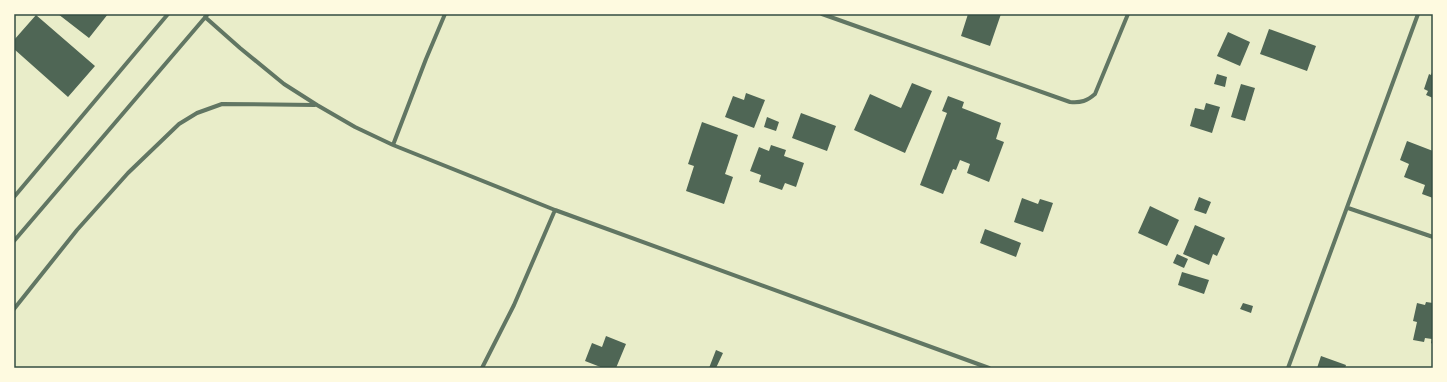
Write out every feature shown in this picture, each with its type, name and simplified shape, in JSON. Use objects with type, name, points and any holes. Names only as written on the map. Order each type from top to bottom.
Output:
[{"type":"street","points":[[14,197],[168,14]]},
{"type":"street","points":[[393,145],[445,14]]},
{"type":"street","points":[[822,14],[1070,102],[1077,103],[1084,102],[1095,94],[1128,14]]},
{"type":"street","points":[[1288,368],[1418,14]]},
{"type":"street","points":[[14,241],[207,16],[240,48],[284,84],[355,127],[393,145],[555,210],[989,368]]},
{"type":"street","points":[[14,309],[77,230],[128,173],[179,124],[197,113],[222,104],[317,105]]},
{"type":"street","points":[[1348,208],[1433,237]]},
{"type":"street","points":[[482,368],[514,306],[555,210]]},
{"type":"building","points":[[58,14],[108,14],[89,38]]},
{"type":"building","points":[[968,14],[1001,14],[990,46],[961,36]]},
{"type":"building","points":[[36,15],[95,66],[68,97],[14,49],[14,40]]},
{"type":"building","points":[[1269,29],[1316,46],[1307,71],[1260,54]]},
{"type":"building","points":[[1228,32],[1250,42],[1240,66],[1217,56]]},
{"type":"building","points":[[1433,70],[1433,98],[1426,95],[1428,91],[1424,89],[1429,74],[1431,75]]},
{"type":"building","points":[[1217,74],[1227,77],[1225,87],[1214,84]]},
{"type":"building","points":[[912,83],[932,91],[905,153],[854,130],[870,94],[901,108]]},
{"type":"building","points":[[1241,84],[1255,88],[1245,121],[1231,117]]},
{"type":"building","points":[[746,93],[765,100],[754,128],[725,117],[733,96],[744,100]]},
{"type":"building","points":[[948,96],[964,102],[962,108],[1001,123],[996,139],[1004,142],[989,182],[967,173],[970,164],[960,160],[956,170],[953,169],[943,194],[920,185],[947,113],[942,111]]},
{"type":"building","points":[[1206,103],[1220,107],[1212,133],[1190,126],[1195,108],[1204,110]]},
{"type":"building","points":[[801,113],[836,126],[827,151],[792,138]]},
{"type":"building","points":[[767,117],[779,122],[776,131],[764,127]]},
{"type":"building","points":[[702,122],[738,135],[725,174],[733,177],[724,204],[686,191],[694,166],[688,164]]},
{"type":"building","points":[[1407,141],[1433,151],[1433,198],[1422,194],[1425,185],[1404,177],[1409,164],[1400,160]]},
{"type":"building","points":[[771,145],[786,150],[784,156],[804,163],[796,187],[785,183],[782,190],[759,182],[761,175],[750,171],[759,147],[769,151]]},
{"type":"building","points":[[1199,197],[1211,202],[1206,214],[1194,210]]},
{"type":"building","points":[[1022,198],[1038,204],[1040,199],[1053,203],[1043,232],[1014,222]]},
{"type":"building","points":[[1150,206],[1179,220],[1167,246],[1138,233]]},
{"type":"building","points":[[1195,225],[1225,238],[1217,256],[1213,254],[1209,265],[1183,254]]},
{"type":"building","points":[[985,229],[1021,243],[1016,257],[980,243]]},
{"type":"building","points":[[1177,254],[1188,259],[1184,268],[1173,263]]},
{"type":"building","points":[[1182,272],[1209,280],[1204,294],[1178,285]]},
{"type":"building","points":[[1426,302],[1433,303],[1433,344],[1431,343],[1432,339],[1425,338],[1424,342],[1413,340],[1417,322],[1413,321],[1417,303],[1425,305]]},
{"type":"building","points":[[1243,303],[1253,306],[1251,313],[1240,309]]},
{"type":"building","points":[[606,336],[626,344],[616,368],[603,368],[585,361],[592,343],[602,347]]},
{"type":"building","points":[[716,350],[723,353],[716,368],[709,368]]},
{"type":"building","points":[[1321,356],[1346,365],[1345,368],[1317,368]]}]
